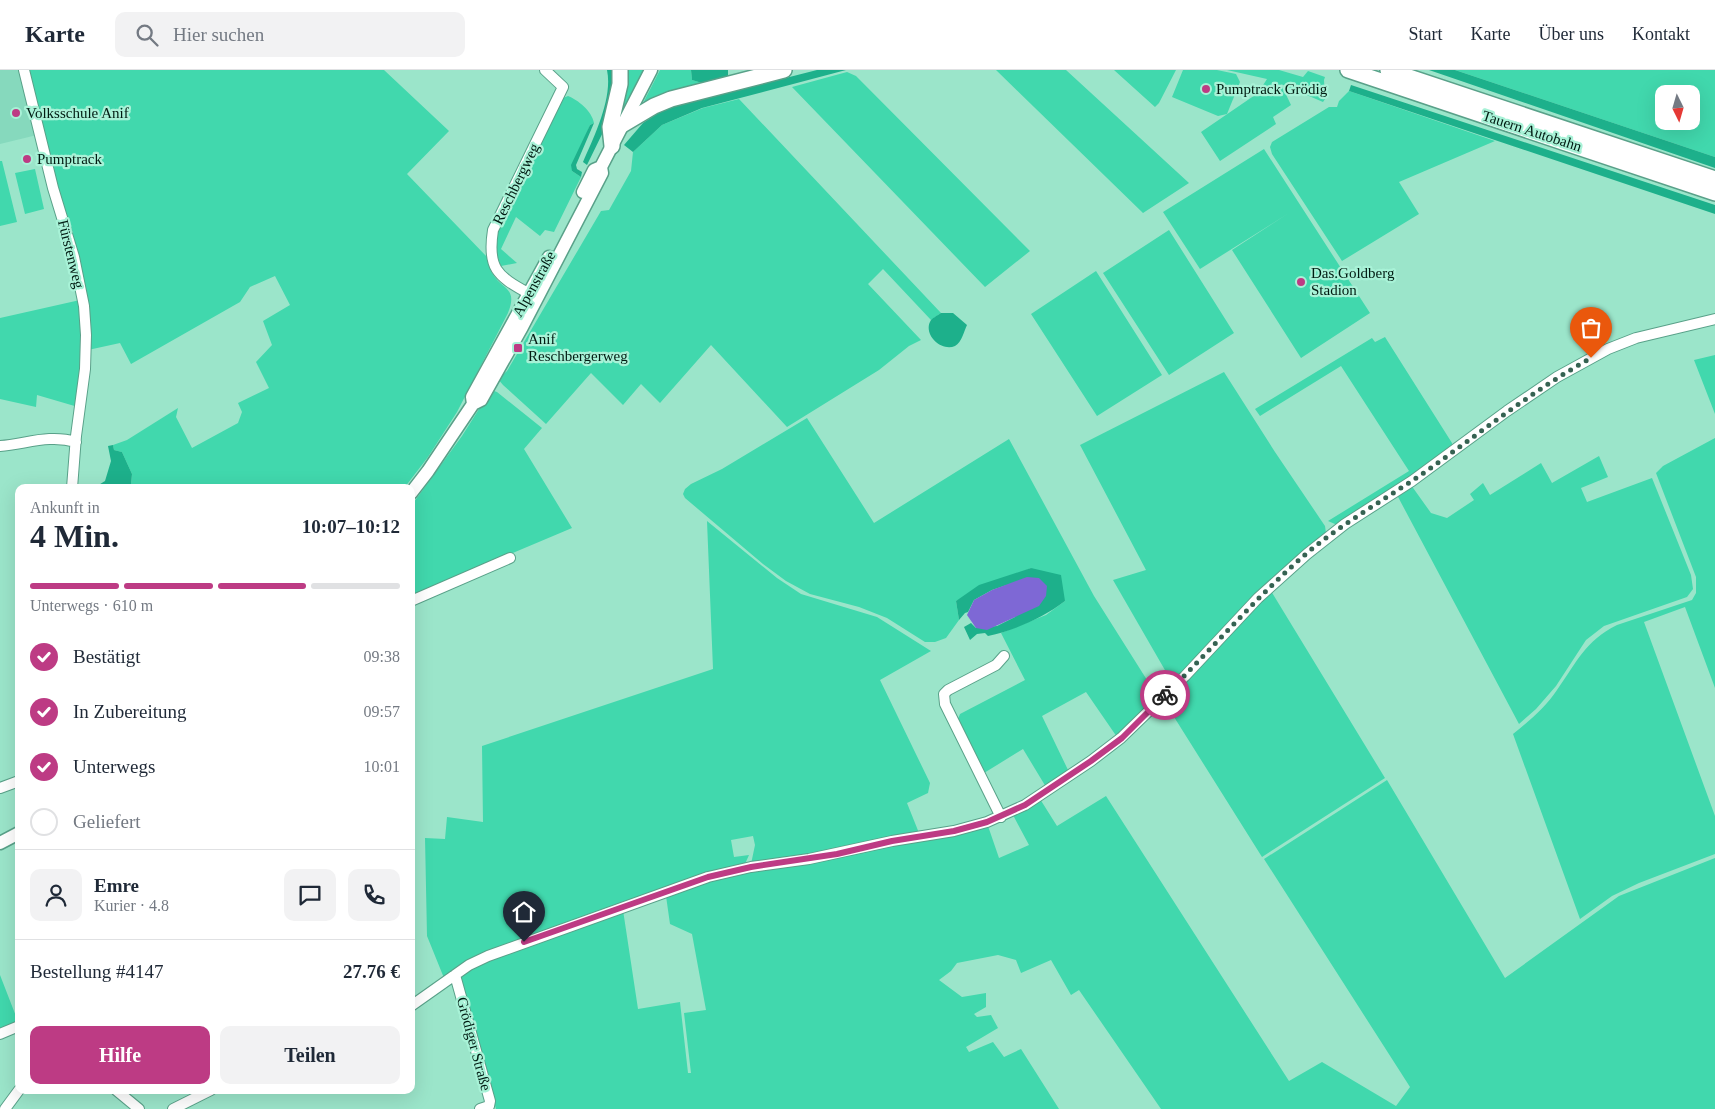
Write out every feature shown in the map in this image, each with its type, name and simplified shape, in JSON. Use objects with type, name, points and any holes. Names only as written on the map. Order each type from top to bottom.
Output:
[{"type":"highway","points":[[612,146],[610,127],[620,84],[620,70]]},
{"type":"highway","points":[[622,125],[654,106],[671,99],[784,70]]},
{"type":"highway","name":"Tauern Autobahn","points":[[1348,70],[1715,193]]},
{"type":"highway","name":"Tauern Autobahn","points":[[1388,70],[1715,179]]},
{"type":"main road","name":"Alpenstraße","points":[[415,488],[428,472],[473,404],[481,400],[518,334],[602,173],[601,167],[651,70]]},
{"type":"main road","name":"Alpenstraße","points":[[473,404],[472,397],[556,244],[594,170],[601,167]]},
{"type":"main road","points":[[0,843],[15,835]]},
{"type":"street","name":"Fürstenweg","points":[[24,70],[53,185],[74,257],[84,306],[86,335],[85,369],[72,484]]},
{"type":"street","name":"Reschbergweg","points":[[528,293],[502,278],[494,264],[490,248],[493,230],[563,87],[545,70]]},
{"type":"street","name":"Grödiger Straße","points":[[415,1001],[454,974],[488,956],[708,877],[751,867],[819,857],[892,841],[954,831],[1001,816],[1047,790],[1122,738],[1185,676],[1258,598],[1307,554],[1345,524],[1412,481],[1507,411],[1557,377],[1608,349],[1636,338],[1715,319]]},
{"type":"street","points":[[0,446],[42,439],[64,438],[76,442]]},
{"type":"street","points":[[415,598],[510,558]]},
{"type":"street","points":[[1001,816],[945,704],[944,694],[948,690],[996,665],[1004,656]]},
{"type":"street","points":[[0,788],[15,782]]},
{"type":"street","name":"Grödiger Straße","points":[[454,974],[490,1101],[489,1106],[480,1109]]},
{"type":"street","points":[[0,1034],[15,1028]]},
{"type":"street","points":[[5,1109],[16,1094]]},
{"type":"street","points":[[121,1094],[139,1109]]},
{"type":"street","points":[[173,1109],[202,1094]]},
{"type":"shaded area","name":"Volksschule Anif","points":[[0,70],[21,70],[37,135],[0,144]]},
{"type":"shaded area","points":[[27,70],[384,70],[449,131],[407,174],[487,257],[492,273],[508,290],[511,298],[508,313],[457,412],[428,457],[407,484],[131,484],[132,474],[122,452],[114,450],[113,445],[127,440],[178,408],[176,417],[192,448],[238,423],[242,412],[238,403],[269,388],[256,362],[272,345],[263,321],[290,305],[275,276],[250,287],[240,302],[131,364],[120,343],[88,350],[88,326]]},
{"type":"shaded area","points":[[607,70],[613,70],[613,98],[606,126],[587,165],[583,162],[605,105],[608,81]]},
{"type":"shaded area","points":[[623,70],[644,70],[618,119]]},
{"type":"shaded area","points":[[660,70],[691,70],[692,80],[702,83],[640,109]]},
{"type":"shaded area","points":[[691,70],[728,70],[728,77],[702,83],[692,80]]},
{"type":"shaded area","points":[[817,70],[846,70],[702,108],[662,125],[633,152],[624,145],[643,123],[664,109]]},
{"type":"shaded area","points":[[996,70],[1066,70],[1189,183],[1143,213]]},
{"type":"shaded area","points":[[1114,70],[1176,70],[1159,103],[1155,107]]},
{"type":"shaded area","name":"Pumptrack Grödig","points":[[1183,70],[1217,70],[1236,74],[1240,82],[1227,114],[1218,116],[1172,97]]},
{"type":"shaded area","points":[[1227,70],[1279,70],[1303,77],[1308,71],[1325,77],[1325,99],[1323,102],[1281,84],[1291,105],[1273,117],[1276,124],[1220,161],[1201,132],[1258,93],[1267,79]]},
{"type":"shaded area","points":[[1429,70],[1455,70],[1715,157],[1715,168]]},
{"type":"shaded area","points":[[1455,70],[1715,70],[1715,157]]},
{"type":"shaded area","points":[[847,72],[856,76],[1030,251],[985,287],[792,87]]},
{"type":"shaded area","points":[[1351,85],[1715,205],[1715,214],[1349,91]]},
{"type":"shaded area","points":[[1349,91],[1495,141],[1399,182],[1419,214],[1342,261],[1272,154],[1270,147],[1272,142],[1329,107],[1337,107],[1339,101]]},
{"type":"shaded area","points":[[568,96],[584,106],[594,123],[590,125],[572,171],[581,177],[554,232],[545,230],[540,236],[516,217],[501,249],[517,263],[501,266],[496,244],[500,221],[563,98]]},
{"type":"shaded area","points":[[739,99],[941,313],[931,320],[883,269],[868,284],[921,340],[909,346],[879,370],[787,427],[711,345],[660,403],[641,384],[623,405],[591,373],[546,424],[498,379],[507,371],[601,211],[609,210],[631,171],[633,152],[662,125],[703,108]]},
{"type":"shaded area","points":[[594,123],[576,165],[577,169],[582,172],[581,177],[572,171],[571,165],[590,125]]},
{"type":"shaded area","points":[[1264,149],[1370,313],[1301,358],[1232,250],[1289,213],[1200,269],[1163,212]]},
{"type":"shaded area","points":[[0,161],[2,161],[17,222],[0,226]]},
{"type":"shaded area","points":[[35,169],[44,209],[25,214],[15,173]]},
{"type":"shaded area","points":[[1169,230],[1234,333],[1169,375],[1103,273]]},
{"type":"shaded area","points":[[1096,271],[1162,375],[1097,416],[1031,314]]},
{"type":"shaded area","points":[[80,300],[82,365],[78,407],[37,395],[36,407],[0,399],[0,318]]},
{"type":"shaded area","points":[[941,313],[953,313],[967,325],[961,339],[955,346],[950,347],[939,344],[931,336],[929,325],[931,320]]},
{"type":"shaded area","points":[[1385,337],[1452,443],[1452,447],[1417,474],[1341,524],[1335,524],[1328,521],[1409,471],[1341,366],[1260,416],[1255,409],[1372,338],[1375,342]]},
{"type":"shaded area","points":[[1715,355],[1715,414],[1694,360]]},
{"type":"shaded area","points":[[1224,372],[1325,526],[1326,533],[1173,684],[1113,580],[1146,570],[1080,445]]},
{"type":"shaded area","points":[[491,390],[497,392],[542,428],[524,449],[572,528],[415,594],[415,501],[462,436]]},
{"type":"shaded area","points":[[807,418],[874,523],[1009,439],[1094,596],[1159,699],[1117,737],[1086,692],[1042,716],[1069,772],[1046,787],[1023,749],[984,773],[958,719],[960,714],[1025,680],[1001,633],[1046,615],[1065,601],[1031,568],[956,601],[959,620],[946,638],[935,642],[925,642],[887,618],[859,607],[810,594],[786,581],[685,498],[683,494],[685,489],[691,484],[722,469]]},
{"type":"shaded area","points":[[1715,438],[1715,688],[1685,607],[1644,622],[1715,816],[1715,854],[1639,883],[1612,896],[1580,919],[1513,734],[1548,702],[1582,653],[1606,631],[1617,625],[1692,600],[1696,593],[1696,577],[1656,473],[1663,466]]},
{"type":"shaded area","points":[[113,445],[114,450],[122,452],[132,474],[131,484],[100,484],[105,481],[111,461],[108,446]]},
{"type":"shaded area","points":[[1599,456],[1608,477],[1581,488],[1587,502],[1652,478],[1691,575],[1693,589],[1687,597],[1604,626],[1586,640],[1556,686],[1536,709],[1519,724],[1397,495],[1411,485],[1431,513],[1447,518],[1474,500],[1470,494],[1483,483],[1490,495],[1541,463],[1552,483]]},
{"type":"shaded area","points":[[707,521],[777,578],[801,594],[877,617],[931,651],[880,680],[930,783],[928,793],[907,803],[919,833],[863,845],[751,864],[755,845],[753,836],[731,840],[734,857],[749,855],[745,864],[726,868],[444,978],[427,936],[425,838],[445,839],[447,817],[483,822],[482,746],[713,669]]},
{"type":"shaded area","points":[[1031,568],[1061,575],[1065,601],[1038,618],[1018,627],[988,636],[985,633],[977,634],[970,640],[964,627],[971,623],[976,628],[997,626],[1015,617],[1007,585],[992,590],[974,600],[968,612],[959,620],[956,601],[979,585]]},
{"type":"shaded area","points":[[1027,577],[1039,578],[1047,586],[1046,596],[1039,606],[987,630],[976,628],[967,615],[974,600],[992,590]]},
{"type":"shaded area","points":[[1271,591],[1385,778],[1262,857],[1164,701]]},
{"type":"shaded area","points":[[1387,780],[1505,978],[1619,896],[1715,858],[1715,1109],[1161,1109],[1079,990],[1071,995],[1051,960],[1021,973],[1016,960],[998,955],[957,963],[951,971],[939,980],[962,997],[986,993],[986,1007],[974,1014],[977,1017],[991,1015],[998,1028],[966,1047],[969,1052],[993,1042],[1004,1057],[1021,1049],[1059,1109],[496,1109],[460,976],[490,959],[623,910],[638,1009],[680,1002],[688,1073],[691,1073],[684,1013],[706,1010],[692,934],[670,924],[666,896],[707,880],[988,826],[999,858],[1029,845],[1013,815],[1040,799],[1057,826],[1106,796],[1289,1081],[1322,1062],[1396,1106],[1410,1087],[1264,859]]},
{"type":"shaded area","points":[[0,975],[15,1014],[15,1025],[0,1031]]},
{"type":"way so far","points":[[1165,695],[1258,598],[1307,554],[1345,524],[1412,481],[1507,411],[1557,377],[1591,358]]},
{"type":"place","name":"Pumptrack Grödig","points":[[1206,89]]},
{"type":"place","name":"Volksschule Anif","points":[[16,113]]},
{"type":"place","name":"Pumptrack","points":[[27,159]]},
{"type":"place","name":"Das.Goldberg Stadion","points":[[1301,282]]},
{"type":"place","name":"Anif Reschbergerweg","points":[[518,348]]},
{"type":"route","points":[[524,942],[708,877],[751,867],[809,859],[892,841],[954,831],[987,822],[1025,805],[1091,761],[1122,738],[1165,695]]}]
